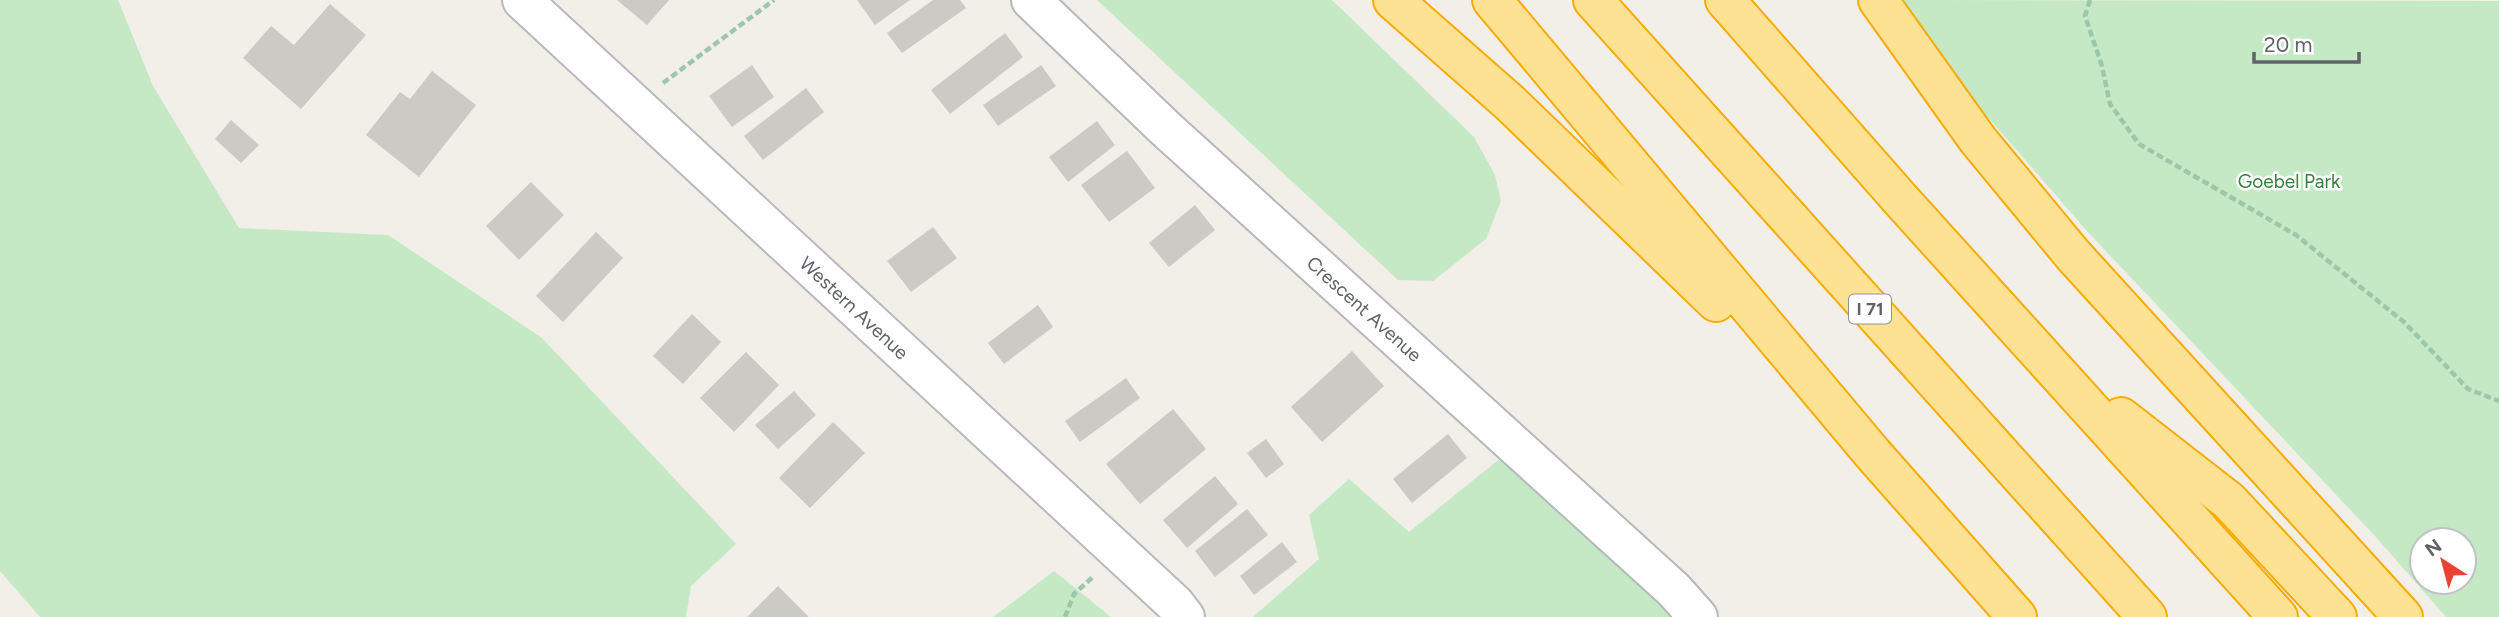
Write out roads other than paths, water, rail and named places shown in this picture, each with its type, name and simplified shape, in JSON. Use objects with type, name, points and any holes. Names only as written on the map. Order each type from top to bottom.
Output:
[{"type":"highway","points":[[1393,0],[1520,112],[1873,454]]},
{"type":"highway","points":[[1492,0],[1873,454],[2018,617]]},
{"type":"highway","name":"I 71","points":[[1593,0],[2147,617]]},
{"type":"highway","points":[[1725,0],[2278,617]]},
{"type":"highway","points":[[1878,0],[1978,140],[2073,255],[2403,617]]},
{"type":"highway","points":[[2037,351],[2229,501],[2337,617]]},
{"type":"street","name":"Western Avenue","points":[[522,0],[1175,604],[1185,617]]},
{"type":"street","name":"Crescent Avenue","points":[[1031,0],[1166,129],[1655,572],[1698,617]]},
{"type":"park label","name":"Goebel Park","points":[[2289,181]]}]
